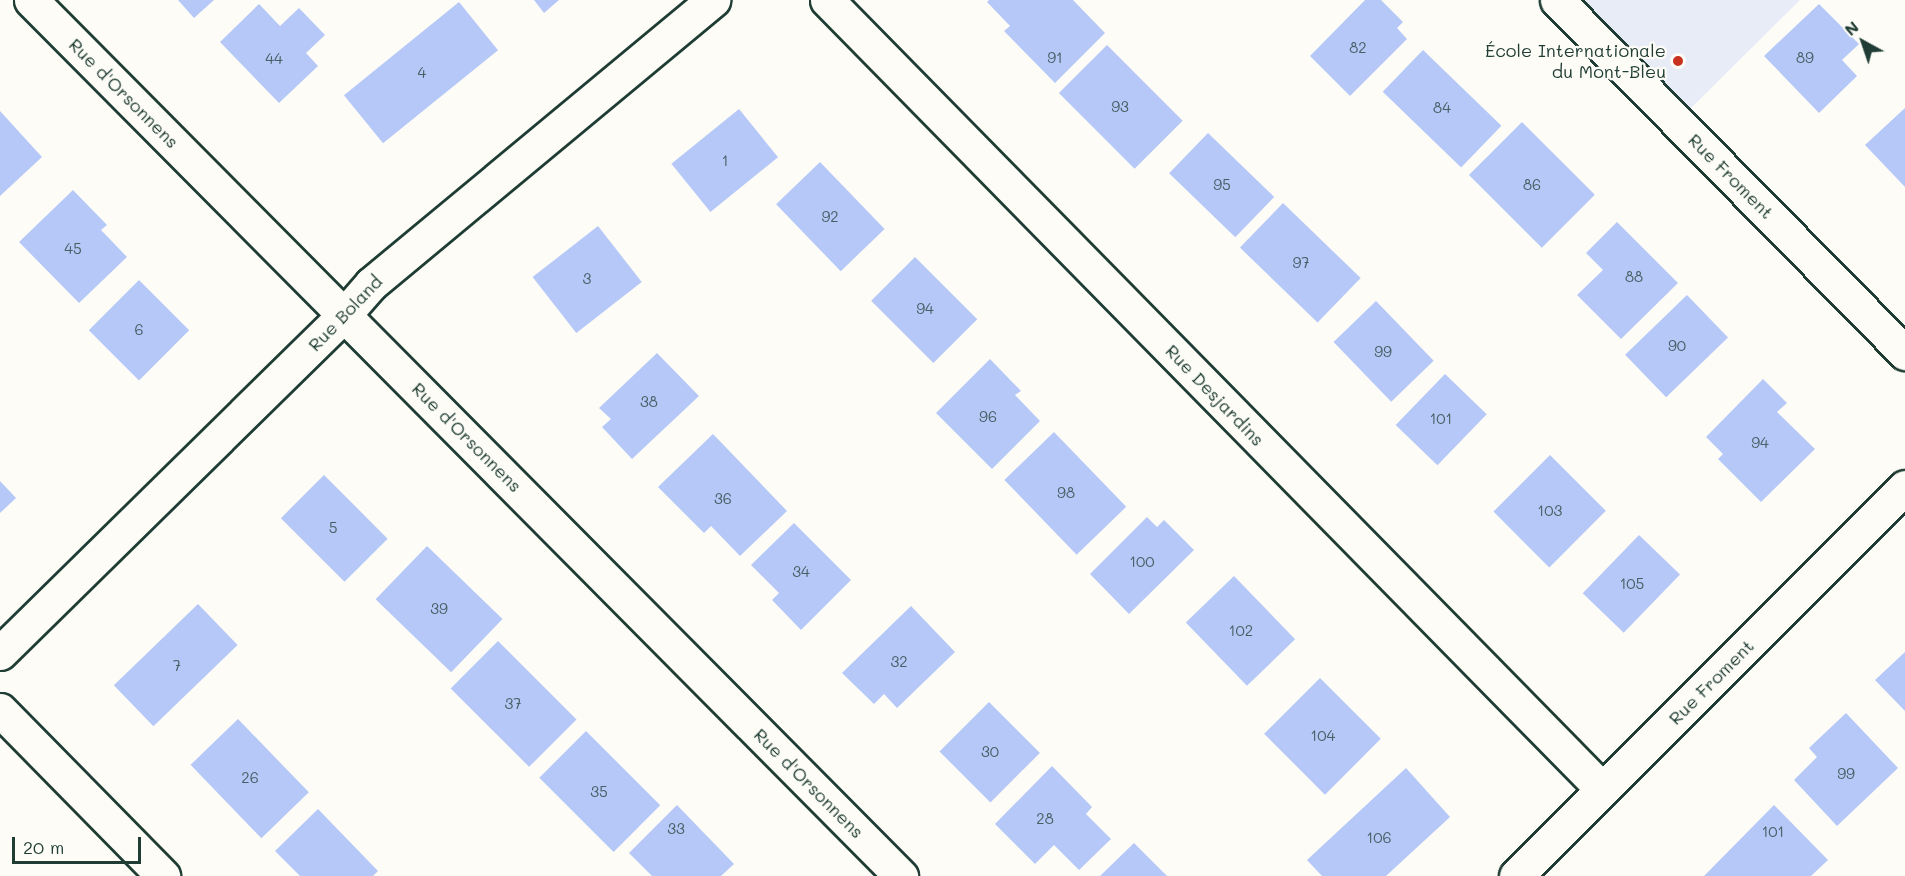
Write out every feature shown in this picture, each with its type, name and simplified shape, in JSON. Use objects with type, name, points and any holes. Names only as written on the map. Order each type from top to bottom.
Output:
[{"type":"street","name":"Rue d'Orsonnens","points":[[31,0],[901,876]]},
{"type":"street","name":"Rue Boland","points":[[0,652],[344,315],[371,284],[713,0]]},
{"type":"street","name":"Rue Desjardins","points":[[827,0],[1602,789]]},
{"type":"street","name":"Rue Froment","points":[[1557,0],[1905,353]]},
{"type":"street","name":"Rue Froment","points":[[1516,876],[1905,487]]},
{"type":"street","points":[[0,710],[163,876]]},
{"type":"shaded area","name":"École Internationale du Mont-Bleu","points":[[1557,0],[1800,0],[1677,122]]},
{"type":"building","points":[[178,0],[214,0],[194,18]]},
{"type":"building","points":[[534,0],[559,0],[544,13]]},
{"type":"building","points":[[989,0],[1073,0],[1105,33],[1055,83],[1004,31],[1010,26],[987,2]]},
{"type":"building","points":[[1365,0],[1381,0],[1403,22],[1397,28],[1407,39],[1350,96],[1310,56]]},
{"type":"building","points":[[459,2],[498,50],[383,143],[344,95]]},
{"type":"building","points":[[259,4],[280,26],[299,8],[325,35],[306,53],[318,66],[279,103],[220,42]]},
{"type":"building","points":[[1819,4],[1859,44],[1842,60],[1857,76],[1819,113],[1764,56]]},
{"type":"building","points":[[1107,45],[1183,121],[1135,169],[1059,93]]},
{"type":"building","points":[[1423,50],[1501,126],[1461,167],[1383,92]]},
{"type":"building","points":[[1905,108],[1905,187],[1865,145]]},
{"type":"building","points":[[739,109],[778,157],[710,212],[671,164]]},
{"type":"building","points":[[0,111],[42,157],[0,196]]},
{"type":"building","points":[[1522,122],[1595,195],[1542,248],[1469,175]]},
{"type":"building","points":[[1208,133],[1274,197],[1235,237],[1169,173]]},
{"type":"building","points":[[820,162],[885,229],[841,271],[776,204]]},
{"type":"building","points":[[73,190],[107,225],[101,230],[127,257],[79,303],[19,242]]},
{"type":"building","points":[[1283,203],[1361,278],[1318,323],[1240,248]]},
{"type":"building","points":[[1617,222],[1678,283],[1621,339],[1577,295],[1603,270],[1586,253]]},
{"type":"building","points":[[598,226],[642,282],[576,333],[533,277]]},
{"type":"building","points":[[915,257],[977,319],[933,363],[871,301]]},
{"type":"building","points":[[139,280],[189,330],[139,380],[89,330]]},
{"type":"building","points":[[1687,295],[1728,337],[1666,397],[1625,355]]},
{"type":"building","points":[[1376,301],[1434,361],[1391,402],[1334,342]]},
{"type":"building","points":[[657,353],[699,396],[632,459],[602,427],[611,419],[599,408]]},
{"type":"building","points":[[990,359],[1021,391],[1015,395],[1040,421],[992,469],[936,413]]},
{"type":"building","points":[[1445,374],[1487,414],[1437,465],[1396,425]]},
{"type":"building","points":[[1763,379],[1787,403],[1777,412],[1815,449],[1761,502],[1718,459],[1723,454],[1706,437]]},
{"type":"building","points":[[1054,432],[1126,507],[1077,555],[1004,480]]},
{"type":"building","points":[[713,434],[787,511],[740,556],[711,526],[704,533],[658,487]]},
{"type":"building","points":[[1550,455],[1606,511],[1549,567],[1493,512]]},
{"type":"building","points":[[324,475],[388,539],[345,582],[281,518]]},
{"type":"building","points":[[0,481],[16,498],[0,513]]},
{"type":"building","points":[[1147,517],[1157,527],[1164,520],[1194,550],[1129,614],[1090,574]]},
{"type":"building","points":[[794,523],[851,580],[801,630],[772,600],[779,593],[751,565]]},
{"type":"building","points":[[1639,535],[1680,575],[1624,633],[1583,593]]},
{"type":"building","points":[[427,546],[503,619],[451,672],[376,599]]},
{"type":"building","points":[[1234,576],[1295,639],[1247,686],[1186,623]]},
{"type":"building","points":[[198,604],[238,645],[153,726],[114,685]]},
{"type":"building","points":[[911,606],[955,652],[897,708],[884,694],[874,704],[842,673]]},
{"type":"building","points":[[498,641],[576,719],[529,767],[451,688]]},
{"type":"building","points":[[1905,652],[1905,711],[1875,680]]},
{"type":"building","points":[[1320,678],[1381,739],[1325,795],[1264,734]]},
{"type":"building","points":[[989,702],[1040,753],[990,802],[940,751]]},
{"type":"building","points":[[1846,713],[1898,768],[1837,826],[1794,780],[1817,757],[1809,748]]},
{"type":"building","points":[[238,719],[309,792],[261,838],[191,765]]},
{"type":"building","points":[[586,731],[660,805],[614,852],[539,778]]},
{"type":"building","points":[[1052,766],[1092,807],[1086,814],[1111,839],[1079,870],[1054,845],[1035,864],[995,824]]},
{"type":"building","points":[[1406,768],[1450,817],[1386,876],[1322,876],[1307,860]]},
{"type":"building","points":[[677,805],[734,864],[721,876],[652,876],[629,853]]},
{"type":"building","points":[[1774,805],[1828,860],[1811,876],[1704,876]]},
{"type":"building","points":[[318,809],[378,871],[373,876],[300,876],[275,851]]},
{"type":"building","points":[[1134,843],[1167,876],[1100,876]]},
{"type":"place","name":"École Internationale du Mont-Bleu","points":[[1678,61]]}]
